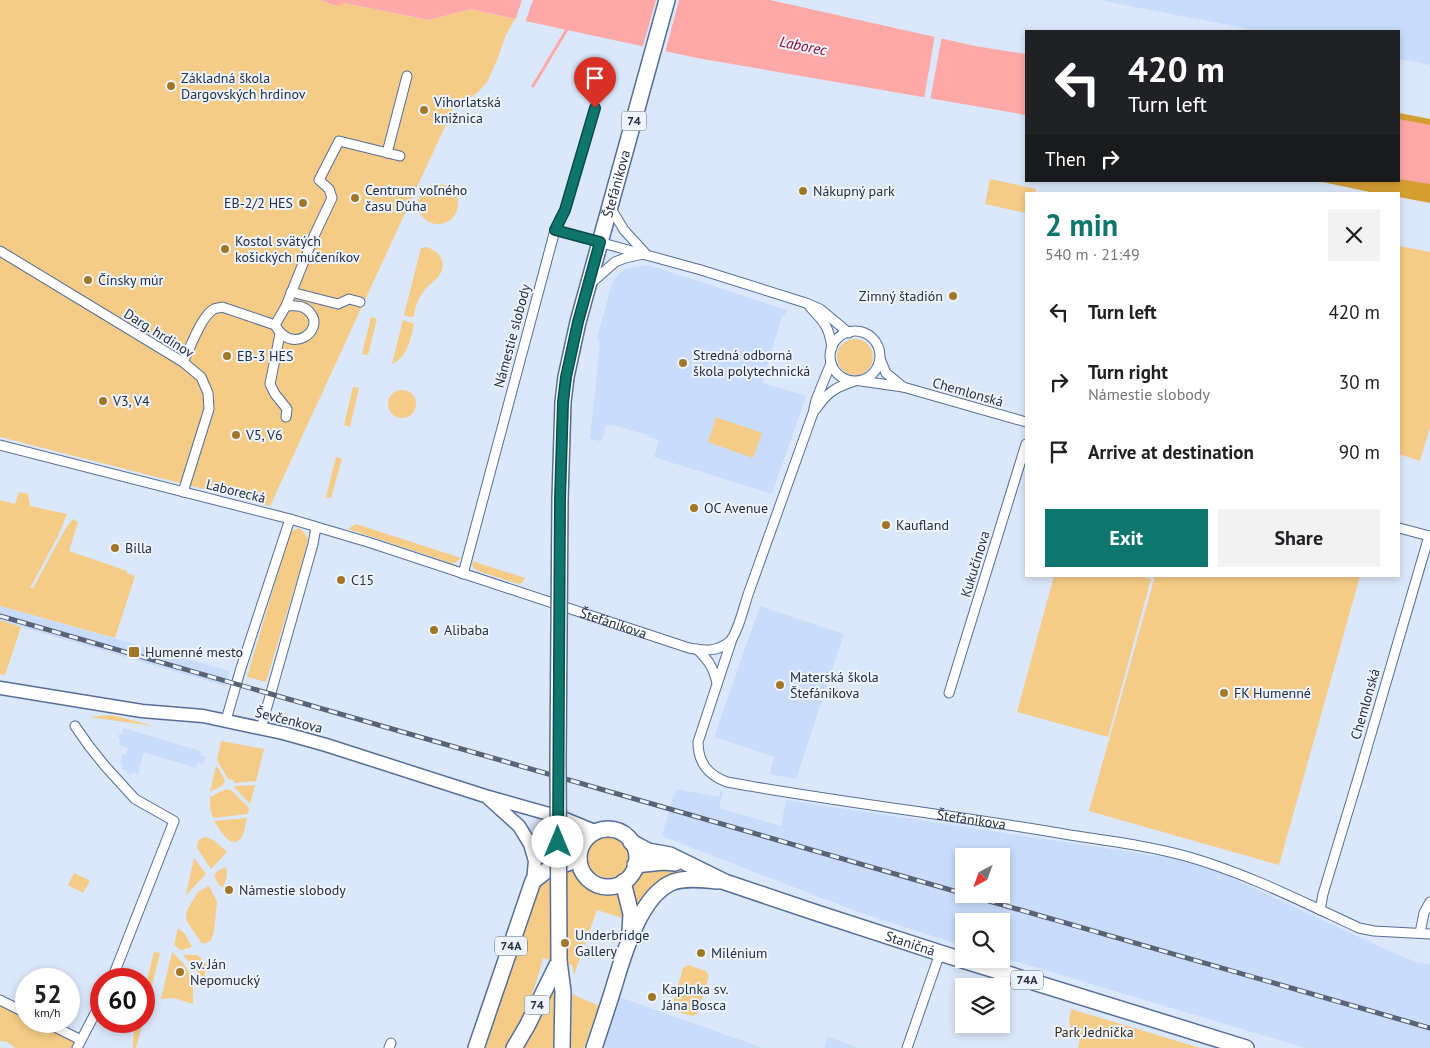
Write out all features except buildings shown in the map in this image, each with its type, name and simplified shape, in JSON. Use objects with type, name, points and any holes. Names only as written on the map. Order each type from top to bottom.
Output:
[{"type":"main road","name":"Štefánikova","points":[[559,962],[558,752],[560,499],[563,402],[566,377],[578,322],[667,0]]},
{"type":"main road","name":"Ševčenkova","points":[[1,689],[142,711],[203,716],[260,728],[326,745],[485,796],[563,818],[597,832]]},
{"type":"main road","points":[[485,796],[519,826],[530,844],[535,861],[533,881]]},
{"type":"main road","points":[[563,818],[577,837],[583,872],[595,883],[603,886],[611,886],[623,882],[631,875],[635,866],[636,853],[631,842]]},
{"type":"main road","name":"74A","points":[[597,832],[609,829],[618,831],[631,842],[648,851],[670,855],[692,865]]},
{"type":"main road","points":[[533,881],[546,870],[580,854],[587,838],[597,832]]},
{"type":"main road","name":"74A","points":[[635,866],[663,862],[692,865]]},
{"type":"main road","name":"Staničná","points":[[692,865],[725,882],[940,954],[1246,1048]]},
{"type":"main road","name":"74A","points":[[594,1048],[630,937],[650,900],[665,886],[673,882],[692,879],[725,882]]},
{"type":"main road","name":"74A","points":[[476,1048],[533,881]]},
{"type":"main road","name":"74A","points":[[623,882],[631,914],[630,937]]},
{"type":"main road","name":"74","points":[[514,1048],[559,962]]},
{"type":"main road","name":"74","points":[[559,962],[564,992],[562,1048]]},
{"type":"street","points":[[387,153],[407,76]]},
{"type":"street","name":"Námestie slobody","points":[[463,574],[555,230],[565,210],[595,108]]},
{"type":"street","points":[[276,325],[332,198],[329,188],[319,180],[339,141],[400,156]]},
{"type":"street","points":[[610,207],[624,230],[645,254]]},
{"type":"street","points":[[555,230],[645,254],[806,303],[820,309],[849,332]]},
{"type":"street","name":"Darg. hrdinov","points":[[0,251],[183,362],[201,377],[208,393],[208,409],[184,492]]},
{"type":"street","points":[[588,286],[615,262],[645,254]]},
{"type":"street","points":[[292,292],[338,304],[349,298],[360,302]]},
{"type":"street","points":[[806,303],[826,325],[830,334],[832,348]]},
{"type":"street","points":[[280,334],[294,340],[305,338],[312,331],[314,322],[313,317],[303,307],[286,306]]},
{"type":"street","points":[[183,362],[202,323],[214,308],[222,308],[276,325],[280,334],[270,384],[287,409],[286,416]]},
{"type":"street","points":[[849,332],[864,333],[876,344],[879,351],[878,367],[868,378],[857,381],[846,380],[834,370],[831,363],[830,355],[836,341],[849,332]]},
{"type":"street","name":"Chemlonská","points":[[880,359],[886,373],[903,387]]},
{"type":"street","name":"Štefánikova","points":[[831,363],[816,400],[779,512],[732,639],[698,742],[700,758],[704,767],[711,774],[727,782],[798,795],[1001,822],[1163,850],[1235,873],[1359,928],[1374,932],[1430,934]]},
{"type":"street","name":"Štefánikova","points":[[813,413],[824,398],[837,387],[857,381]]},
{"type":"street","name":"Chemlonská","points":[[857,381],[903,387],[1025,422]]},
{"type":"street","name":"Laborecká","points":[[0,445],[290,518],[463,574]]},
{"type":"street","name":"Kukučínova","points":[[949,693],[1025,447]]},
{"type":"street","points":[[226,720],[290,518]]},
{"type":"street","points":[[260,728],[313,544],[316,527]]},
{"type":"street","name":"Chemlonská","points":[[1320,910],[1322,894],[1359,776],[1429,536],[1400,528]]},
{"type":"street","name":"Štefánikova","points":[[463,574],[697,649],[717,648],[732,639]]},
{"type":"street","points":[[697,649],[712,667],[717,683]]},
{"type":"street","points":[[75,726],[100,759],[136,799],[174,821],[116,968]]},
{"type":"street","points":[[1420,933],[1424,914],[1430,902]]},
{"type":"street","points":[[907,1048],[940,954]]},
{"type":"street","points":[[0,1000],[15,1008]]},
{"type":"street","points":[[62,1033],[79,1044],[90,1023]]},
{"type":"shaded area","points":[[1099,0],[1430,0],[1430,65],[1400,59],[1400,30],[1254,30]]},
{"type":"shaded area","points":[[1400,113],[1430,119],[1430,203],[1400,197],[1400,192],[1370,192],[1323,182],[1400,182]]},
{"type":"shaded area","name":"Stredná odborná škola polytechnická","points":[[648,265],[787,310],[785,316],[782,316],[762,383],[806,396],[772,494],[654,457],[659,440],[648,437],[648,435],[609,424],[609,426],[606,426],[602,440],[598,441],[590,438],[600,343],[597,337],[608,294],[613,281],[625,269]]},
{"type":"shaded area","points":[[0,606],[229,671],[225,686],[0,620]]},
{"type":"shaded area","name":"Materská škola Štefánikova","points":[[760,606],[844,634],[796,779],[769,774],[774,757],[714,737]]},
{"type":"shaded area","points":[[123,728],[201,751],[200,755],[205,757],[203,764],[198,762],[196,768],[144,752],[138,774],[127,774],[127,771],[122,769],[123,764],[120,763],[123,753],[126,754],[128,748],[119,745],[120,739],[118,738],[119,734],[122,734]]},
{"type":"shaded area","points":[[677,789],[719,797],[721,790],[723,791],[719,808],[781,826],[786,800],[1170,858],[1217,871],[1389,951],[1416,962],[1430,964],[1430,1048],[1305,1048],[1010,960],[1010,913],[955,913],[955,943],[867,915],[662,836],[674,793],[676,793]]},
{"type":"shaded area","points":[[619,997],[763,1048],[608,1048],[602,1046]]},
{"type":"shaded area","points":[[828,1037],[859,1048],[824,1048]]},
{"type":"green space","points":[[0,0],[320,0],[336,6],[344,3],[428,20],[470,9],[515,19],[505,37],[487,82],[477,93],[453,109],[270,506],[0,437]]},
{"type":"green space","points":[[990,179],[1036,189],[1035,192],[1025,192],[1025,213],[985,204]]},
{"type":"green space","points":[[438,184],[452,190],[458,204],[452,218],[438,224],[424,218],[418,204],[424,190]]},
{"type":"green space","points":[[1400,246],[1430,252],[1430,427],[1420,461],[1400,454]]},
{"type":"green space","points":[[427,247],[440,257],[443,265],[442,270],[422,294],[417,303],[414,316],[411,317],[404,315],[421,248]]},
{"type":"green space","points":[[371,317],[377,319],[368,355],[362,354]]},
{"type":"green space","points":[[403,320],[414,324],[411,336],[405,352],[392,364]]},
{"type":"green space","points":[[855,339],[867,345],[873,357],[867,369],[855,375],[843,369],[837,357],[843,345]]},
{"type":"green space","points":[[353,387],[359,388],[350,427],[344,425]]},
{"type":"green space","points":[[402,390],[412,394],[416,404],[412,414],[402,418],[392,414],[388,404],[392,394]]},
{"type":"green space","points":[[716,417],[762,433],[753,458],[708,442]]},
{"type":"green space","points":[[336,457],[342,459],[331,498],[326,497]]},
{"type":"green space","points":[[19,492],[28,494],[30,506],[67,514],[58,536],[30,588],[33,588],[67,526],[73,519],[78,522],[69,551],[127,571],[126,573],[135,576],[115,638],[0,606],[0,500],[15,504]]},
{"type":"green space","points":[[356,524],[461,558],[455,563],[451,563],[348,529]]},
{"type":"green space","points":[[299,528],[308,539],[266,682],[247,677],[290,532]]},
{"type":"green space","points":[[472,561],[525,578],[522,583],[518,584],[478,571],[473,567]]},
{"type":"green space","points":[[1054,577],[1143,577],[1151,579],[1108,737],[1017,712]]},
{"type":"green space","name":"FK Humenné","points":[[1155,577],[1360,577],[1279,865],[1089,811]]},
{"type":"green space","points":[[0,620],[21,627],[5,675],[0,674]]},
{"type":"green space","points":[[112,715],[154,726],[89,717]]},
{"type":"green space","points":[[221,741],[264,749],[256,781],[235,783],[233,780],[228,779],[217,760]]},
{"type":"green space","points":[[216,765],[225,780],[223,785],[210,792]]},
{"type":"green space","points":[[255,785],[250,804],[235,788],[235,786]]},
{"type":"green space","points":[[226,789],[231,790],[249,808],[248,814],[213,818],[210,808],[210,797]]},
{"type":"green space","points":[[247,818],[241,838],[233,842],[222,833],[214,821]]},
{"type":"green space","points":[[608,834],[620,838],[626,844],[630,856],[626,868],[620,874],[608,878],[596,874],[590,868],[586,856],[590,844],[596,838]]},
{"type":"green space","points":[[206,837],[215,841],[227,852],[211,869],[197,848],[198,841]]},
{"type":"green space","points":[[194,858],[206,874],[186,895]]},
{"type":"green space","points":[[226,867],[227,876],[223,887],[219,885],[214,875]]},
{"type":"green space","points":[[576,867],[583,878],[593,886],[605,889],[618,887],[625,919],[597,910],[574,975],[572,965],[543,958],[528,1005],[504,1048],[482,1048],[535,889],[549,874]]},
{"type":"green space","points":[[644,869],[678,869],[687,872],[655,886],[649,890],[640,903],[637,903],[632,899],[632,882],[635,876]]},
{"type":"green space","points":[[74,873],[90,881],[83,893],[68,885]]},
{"type":"green space","points":[[209,886],[217,902],[214,931],[211,941],[202,944],[186,920],[187,910],[198,892]]},
{"type":"green space","points":[[178,928],[185,934],[192,947],[181,950],[174,945]]},
{"type":"green space","points":[[154,952],[160,953],[155,973],[155,968],[150,968]]},
{"type":"green space","points":[[172,952],[184,964],[193,979],[193,1004],[174,998],[161,999]]},
{"type":"green space","points":[[183,955],[197,955],[207,964],[204,979]]},
{"type":"green space","points":[[688,965],[706,971],[709,976],[697,1014],[692,1016],[674,1011],[672,1006],[683,968]]},
{"type":"green space","points":[[555,978],[557,1048],[522,1048],[532,1031]]},
{"type":"green space","points":[[572,994],[599,1006],[584,1048],[571,1048]]},
{"type":"green space","points":[[0,1000],[15,1008],[15,1033],[67,1033],[81,1040],[77,1048],[15,1048],[8,1042],[0,1041]]},
{"type":"green space","name":"Park Jednička","points":[[1071,1009],[1200,1048],[1078,1048],[1080,1040],[1073,1037],[1069,1022]]},
{"type":"green space","points":[[134,1033],[140,1033],[136,1048],[133,1048]]},
{"type":"water","name":"Laborec","points":[[320,0],[770,0],[975,46],[1025,54],[1025,115],[697,58],[470,9],[429,20],[344,3],[337,6]]},
{"type":"water","points":[[1400,119],[1430,125],[1430,184],[1400,179]]},
{"type":"pier","points":[[522,0],[533,0],[525,23],[515,21]]},
{"type":"pier","points":[[656,0],[679,0],[665,53],[642,49]]},
{"type":"pier","points":[[935,35],[942,36],[930,101],[924,99]]},
{"type":"waterway","points":[[533,86],[569,26]]},
{"type":"railway","points":[[0,616],[1430,1028]]},
{"type":"place","name":"Základná škola Dargovských hrdinov","points":[[171,86]]},
{"type":"place","name":"Vihorlatská knižnica","points":[[424,110]]},
{"type":"place","name":"Nákupný park","points":[[803,191]]},
{"type":"place","name":"Centrum voľného času Dúha","points":[[355,198]]},
{"type":"place","name":"EB-2/2 HES","points":[[303,203]]},
{"type":"place","name":"Kostol svätých košických mučeníkov","points":[[225,249]]},
{"type":"place","name":"Čínsky múr","points":[[88,280]]},
{"type":"place","name":"Zimný štadión","points":[[953,296]]},
{"type":"place","name":"EB-3 HES","points":[[227,356]]},
{"type":"place","name":"Stredná odborná škola polytechnická","points":[[683,363]]},
{"type":"place","name":"V3, V4","points":[[103,401]]},
{"type":"place","name":"V5, V6","points":[[236,435]]},
{"type":"place","name":"OC Avenue","points":[[694,508]]},
{"type":"place","name":"Kaufland","points":[[886,525]]},
{"type":"place","name":"Billa","points":[[115,548]]},
{"type":"place","name":"C15","points":[[341,580]]},
{"type":"place","name":"Alibaba","points":[[434,630]]},
{"type":"place","name":"Humenné mesto","points":[[134,652]]},
{"type":"place","name":"Materská škola Štefánikova","points":[[780,685]]},
{"type":"place","name":"FK Humenné","points":[[1224,693]]},
{"type":"place","name":"Námestie slobody","points":[[229,890]]},
{"type":"place","name":"Underbridge Gallery","points":[[565,943]]},
{"type":"place","name":"Milénium","points":[[701,953]]},
{"type":"place","name":"sv. Ján Nepomucký","points":[[180,972]]},
{"type":"place","name":"Kaplnka sv. Jána Bosca","points":[[652,997]]},
{"type":"route","points":[[558,842],[560,499],[563,402],[566,377],[578,322],[600,242],[555,230],[565,210],[595,108]]}]
